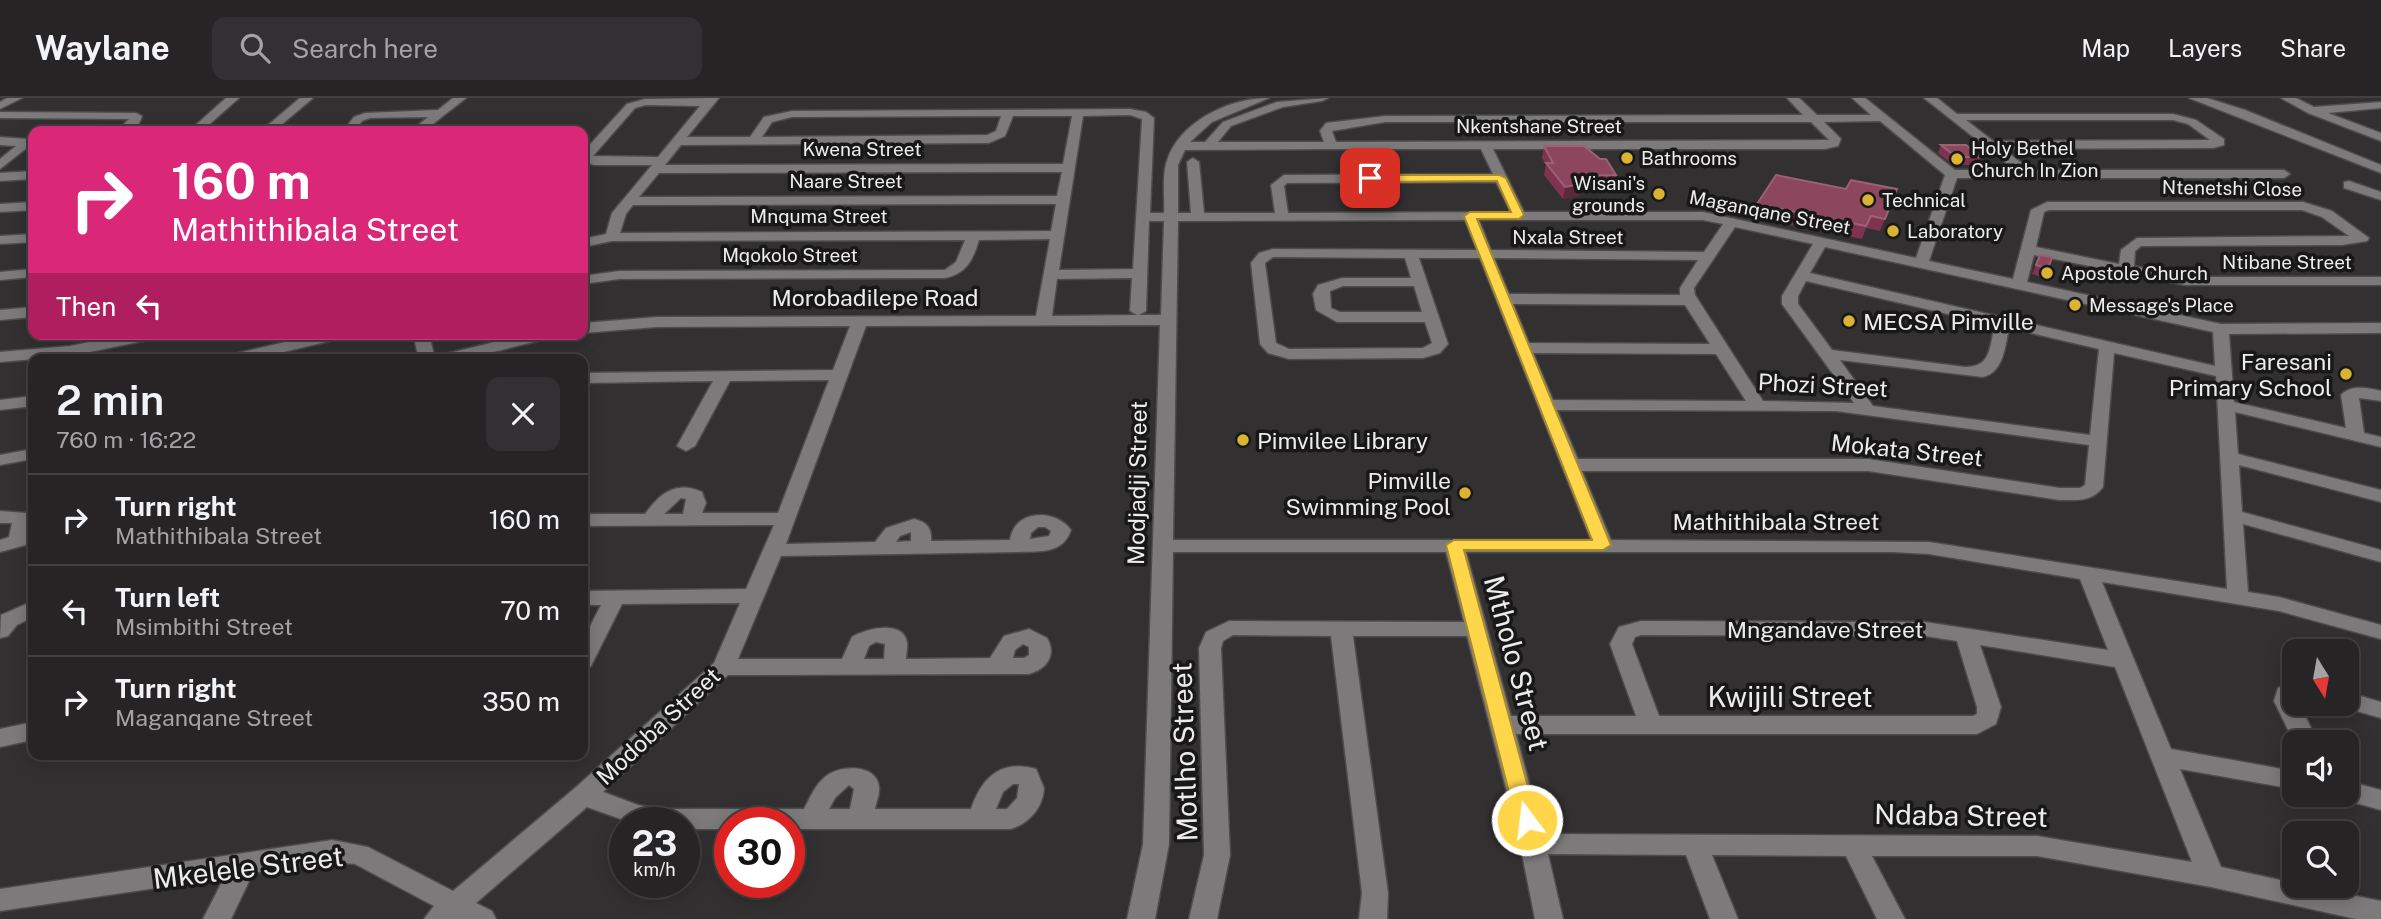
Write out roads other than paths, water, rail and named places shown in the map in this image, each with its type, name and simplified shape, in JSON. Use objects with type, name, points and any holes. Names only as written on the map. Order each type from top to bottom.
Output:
[{"type":"street","points":[[0,106],[16,98]]},
{"type":"street","points":[[201,126],[233,98]]},
{"type":"street","points":[[273,126],[307,98]]},
{"type":"street","points":[[423,126],[460,98]]},
{"type":"street","points":[[938,113],[943,98]]},
{"type":"street","points":[[1225,98],[1243,104]]},
{"type":"street","name":"Modjadji Street","points":[[1141,919],[1156,844],[1172,165],[1181,146],[1204,121],[1263,98]]},
{"type":"street","points":[[1209,146],[1227,124],[1281,104],[1322,98]]},
{"type":"street","name":"Nkentshane Street","points":[[1181,146],[1834,143],[1835,139],[1793,98]]},
{"type":"street","points":[[1858,98],[1952,174],[2284,174]]},
{"type":"street","points":[[1930,98],[2028,174]]},
{"type":"street","points":[[2196,98],[2241,112],[2381,167]]},
{"type":"street","points":[[2226,98],[2381,167]]},
{"type":"street","points":[[2287,98],[2312,111],[2381,137]]},
{"type":"street","points":[[2347,98],[2381,105]]},
{"type":"street","points":[[597,142],[631,106],[711,100]]},
{"type":"street","points":[[612,237],[620,213],[711,100]]},
{"type":"street","points":[[2312,111],[2381,105]]},
{"type":"street","points":[[754,140],[768,119],[785,114],[1133,112],[1148,118],[1138,311]]},
{"type":"street","points":[[353,126],[358,119],[369,115],[440,113]]},
{"type":"street","points":[[679,141],[989,139],[1001,133],[1008,113]]},
{"type":"street","points":[[1043,321],[1078,113]]},
{"type":"street","points":[[0,115],[136,116],[130,126]]},
{"type":"street","points":[[1955,117],[2179,118],[2195,124],[2220,142],[1990,145]]},
{"type":"street","points":[[1331,146],[1326,131],[1330,126],[1385,119],[1882,118]]},
{"type":"street","points":[[615,122],[636,122]]},
{"type":"street","points":[[0,141],[27,143],[0,165]]},
{"type":"street","points":[[597,142],[620,142]]},
{"type":"street","name":"Kwena Street","points":[[588,152],[597,142]]},
{"type":"street","points":[[1485,145],[1519,215]]},
{"type":"street","name":"Kwena Street","points":[[588,159],[659,165],[1068,168]]},
{"type":"street","points":[[1193,162],[1198,216]]},
{"type":"street","points":[[1921,264],[1952,174]]},
{"type":"street","points":[[0,177],[28,175]]},
{"type":"street","points":[[1282,216],[1277,185],[1284,180],[1500,178]]},
{"type":"street","points":[[2349,185],[2381,196]]},
{"type":"street","name":"Naare Street","points":[[631,201],[1062,200]]},
{"type":"street","points":[[0,208],[28,206]]},
{"type":"street","name":"Ntenetshi Close","points":[[2019,285],[2038,210],[2048,206],[2303,206],[2327,214],[2362,238],[2342,241],[2137,242],[2129,248],[2126,270]]},
{"type":"street","name":"Maganqane Street","points":[[1143,216],[1703,216],[2221,329],[2381,328]]},
{"type":"street","points":[[1470,216],[1603,545]]},
{"type":"street","points":[[1731,222],[1687,288],[1688,300],[1757,405]]},
{"type":"street","name":"Mnquma Street","points":[[588,242],[612,237],[1057,234]]},
{"type":"street","name":"Mqokolo Street","points":[[588,279],[619,275],[945,274],[962,268],[974,235]]},
{"type":"street","points":[[3,242],[28,238]]},
{"type":"street","points":[[1821,242],[1790,296],[1790,304],[1866,408]]},
{"type":"street","name":"Ntibane Street","points":[[2028,250],[2192,282],[2381,281]]},
{"type":"street","points":[[1262,257],[1258,263],[1266,340],[1278,351],[1289,354],[1429,352],[1440,344],[1410,252]]},
{"type":"street","name":"Nxala Street","points":[[1262,257],[1273,253],[1410,252],[1485,253],[1504,256],[1707,256]]},
{"type":"street","points":[[0,276],[28,273]]},
{"type":"street","points":[[1052,275],[1140,273]]},
{"type":"street","points":[[1803,276],[2224,373]]},
{"type":"street","points":[[1418,282],[1336,283],[1323,288],[1321,294],[1324,310],[1337,317],[1430,317]]},
{"type":"street","points":[[1505,299],[1688,300]]},
{"type":"street","points":[[0,315],[28,312]]},
{"type":"street","name":"Morobadilepe Road","points":[[588,327],[620,323],[1168,320]]},
{"type":"street","name":"Modoba Street","points":[[447,911],[584,795],[723,667],[774,550],[860,321]]},
{"type":"street","points":[[1828,354],[1983,372],[1992,365],[2003,323]]},
{"type":"street","points":[[2221,329],[2238,597]]},
{"type":"street","points":[[35,354],[70,351],[124,340]]},
{"type":"street","points":[[249,354],[298,340]]},
{"type":"street","points":[[464,354],[523,340]]},
{"type":"street","name":"Mokata Street","points":[[1569,465],[1874,466],[2088,494],[2093,489],[2107,346]]},
{"type":"street","points":[[1525,348],[1719,349]]},
{"type":"street","points":[[0,357],[28,355]]},
{"type":"street","points":[[588,378],[838,376]]},
{"type":"street","points":[[686,446],[724,377]]},
{"type":"street","points":[[2356,436],[2350,395],[2360,392],[2381,396]]},
{"type":"street","points":[[0,405],[28,402]]},
{"type":"street","name":"Phozi Street","points":[[1546,405],[1866,408],[2096,441]]},
{"type":"street","points":[[2227,405],[2381,442]]},
{"type":"street","points":[[0,460],[28,455]]},
{"type":"street","points":[[2229,457],[2381,496]]},
{"type":"street","points":[[652,520],[660,502],[679,493],[689,493],[695,496],[696,503],[690,520]]},
{"type":"street","points":[[2231,515],[2381,556]]},
{"type":"street","points":[[1163,516],[1177,531],[1202,545]]},
{"type":"street","points":[[0,517],[19,517],[22,523],[17,541]]},
{"type":"street","points":[[588,520],[784,519]]},
{"type":"street","name":"Mtholo Street","points":[[1454,545],[1533,844],[1549,919]]},
{"type":"street","name":"Mathithibala Street","points":[[1162,546],[1893,545],[1929,548],[2238,597],[2290,607],[2381,632]]},
{"type":"street","points":[[774,550],[1019,546]]},
{"type":"street","points":[[2088,573],[2211,876]]},
{"type":"street","points":[[588,598],[753,596]]},
{"type":"street","points":[[588,651],[615,598]]},
{"type":"street","points":[[0,631],[9,620],[28,610]]},
{"type":"street","name":"Motlho Street","points":[[1203,919],[1217,855],[1210,643],[1227,628],[1476,628]]},
{"type":"street","points":[[1341,628],[1375,893],[1373,919]]},
{"type":"street","name":"Mngandave Street","points":[[1651,725],[1621,640],[1627,632],[1641,628],[1898,629],[1966,634],[2122,660]]},
{"type":"street","points":[[850,667],[860,642],[880,634],[896,641],[894,667]]},
{"type":"street","name":"Kwijili Street","points":[[1500,724],[1977,725],[1988,718],[1989,707],[1966,634]]},
{"type":"street","points":[[723,667],[1000,667]]},
{"type":"street","points":[[2359,704],[2381,710]]},
{"type":"street","points":[[0,738],[28,732]]},
{"type":"street","points":[[2164,757],[2282,778]]},
{"type":"street","points":[[813,820],[819,800],[828,786],[837,780],[850,777],[861,779],[867,786],[862,819]]},
{"type":"street","points":[[2359,794],[2381,800]]},
{"type":"street","points":[[584,795],[636,815],[660,819],[981,819]]},
{"type":"street","points":[[1694,843],[1724,919]]},
{"type":"street","name":"Ndaba Street","points":[[1533,844],[2037,846],[2211,876],[2381,913]]},
{"type":"street","points":[[1853,844],[1891,919]]},
{"type":"street","name":"Mkelele Street","points":[[0,901],[332,851],[359,854],[447,911],[482,919]]},
{"type":"street","points":[[217,919],[243,866]]},
{"type":"place","name":"Bathrooms","points":[[1627,158]]},
{"type":"place","name":"Holy Bethel Church In Zion","points":[[1957,159]]},
{"type":"place","name":"Wisani's grounds","points":[[1659,194]]},
{"type":"place","name":"Technical","points":[[1868,200]]},
{"type":"place","name":"Laboratory","points":[[1893,231]]},
{"type":"place","name":"Apostole Church","points":[[2047,273]]},
{"type":"place","name":"Message's Place","points":[[2075,305]]},
{"type":"place","name":"MECSA Pimville","points":[[1849,321]]},
{"type":"place","name":"Faresani Primary School","points":[[2346,374]]},
{"type":"place","name":"Pimvilee Library","points":[[1243,440]]},
{"type":"place","name":"Pimville Swimming Pool","points":[[1465,493]]}]
